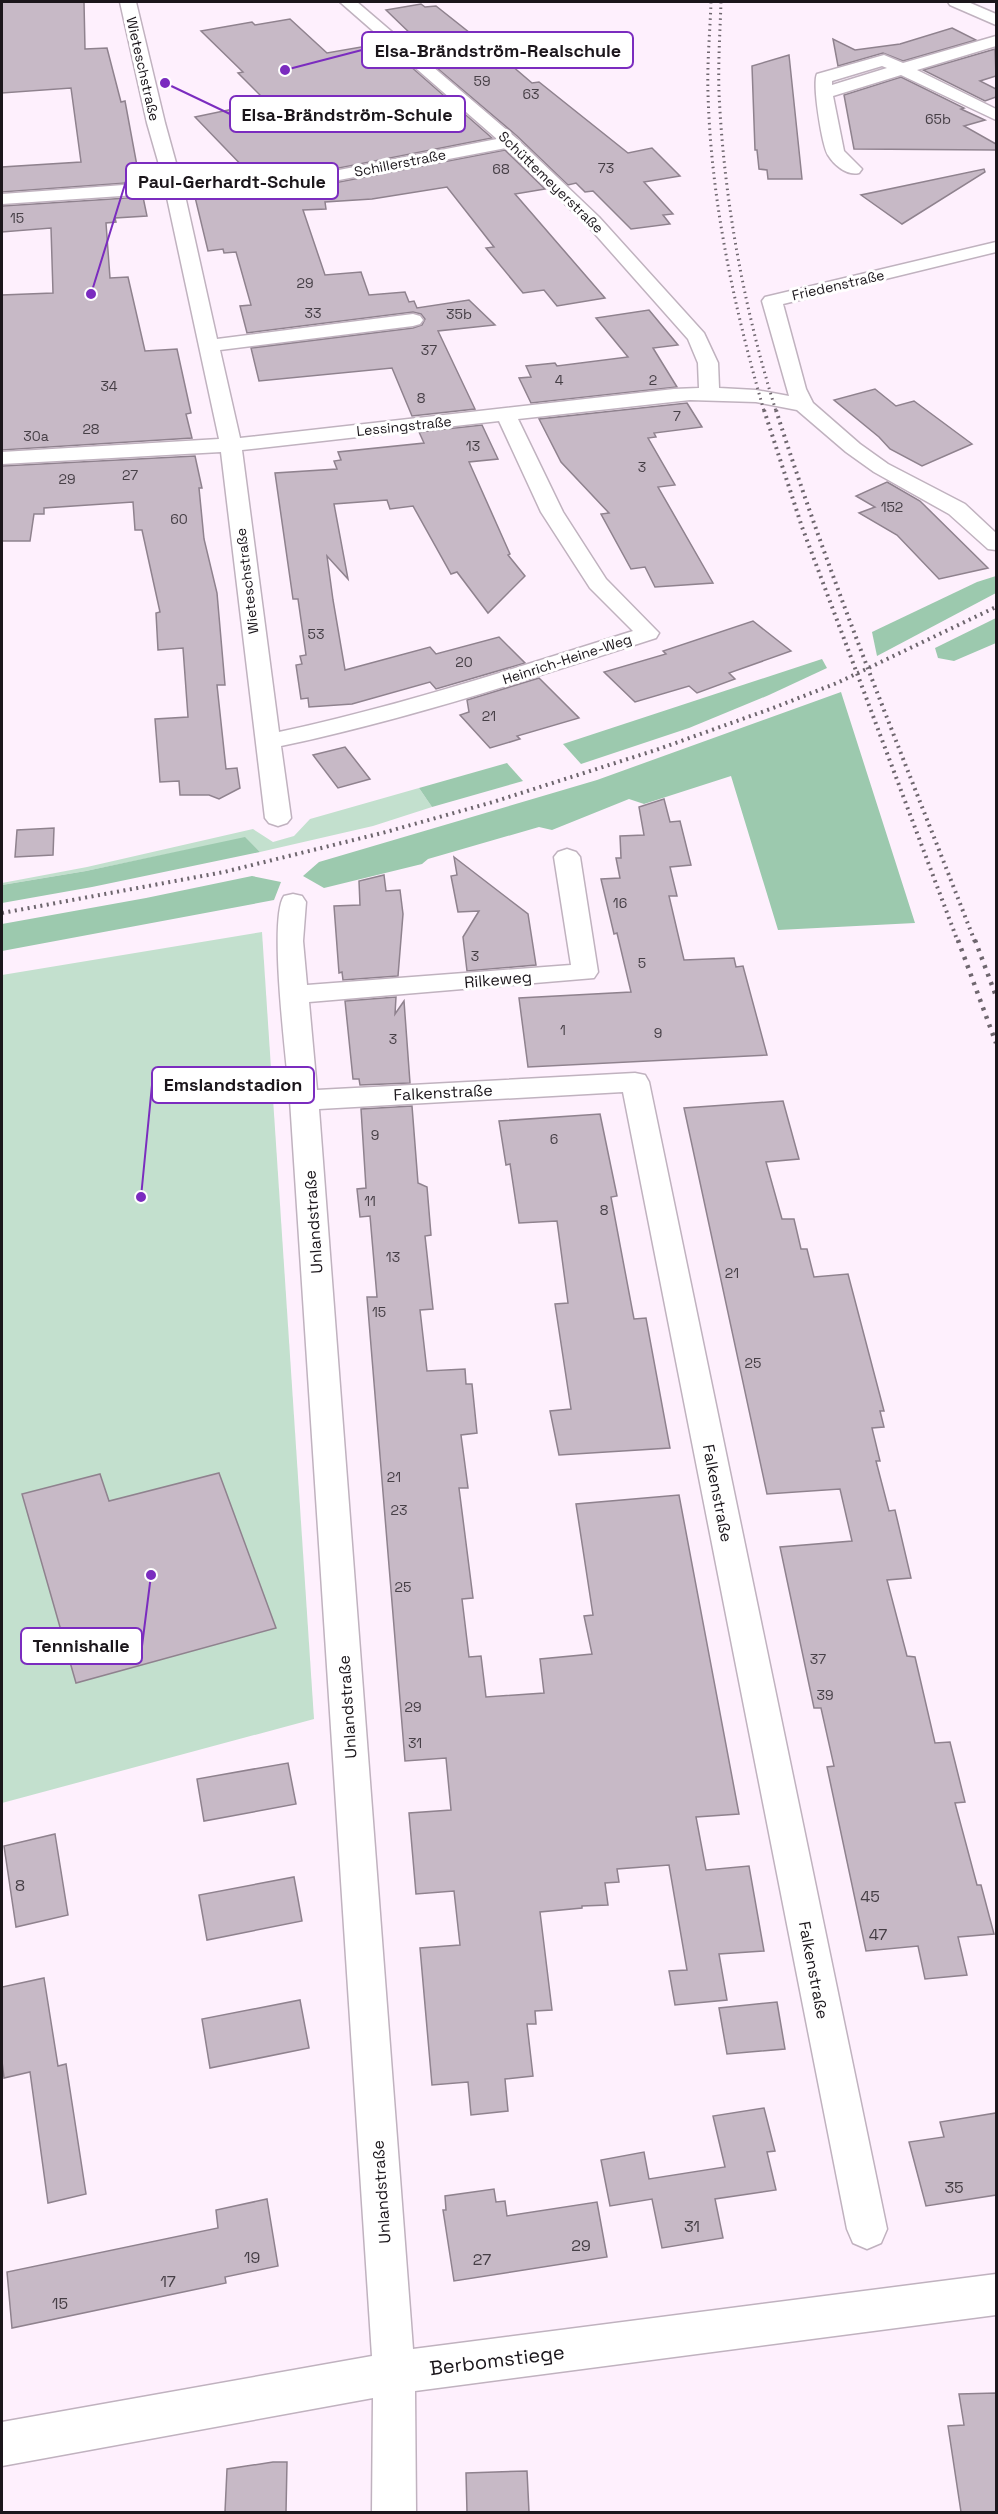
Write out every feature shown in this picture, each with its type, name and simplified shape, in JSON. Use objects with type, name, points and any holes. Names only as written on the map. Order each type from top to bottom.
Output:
[{"type":"street","name":"Wieteschstraße","points":[[128,2],[156,123],[174,186],[231,445],[278,818]]},
{"type":"street","name":"Schüttemeyerstraße","points":[[348,2],[510,142],[593,221],[697,337],[708,363],[709,393]]},
{"type":"street","points":[[956,2],[996,20]]},
{"type":"street","points":[[853,169],[836,153],[824,93],[996,41]]},
{"type":"street","points":[[902,69],[996,114]]},
{"type":"street","name":"Schillerstraße","points":[[2,198],[339,175],[510,142]]},
{"type":"street","name":"Friedenstraße","points":[[996,247],[772,301],[796,389],[804,405],[853,448],[881,468],[957,509],[996,544]]},
{"type":"street","points":[[209,346],[413,320]]},
{"type":"street","name":"Lessingstraße","points":[[2,458],[231,445],[709,393],[771,398],[804,405]]},
{"type":"street","name":"Heinrich-Heine-Weg","points":[[267,742],[351,724],[504,680],[648,633],[598,583],[552,512],[506,415]]},
{"type":"street","name":"Rilkeweg","points":[[294,995],[585,972],[567,857]]},
{"type":"street","name":"Unlandstraße","points":[[293,902],[290,941],[304,1100],[394,2373],[394,2512]]},
{"type":"street","name":"Falkenstraße","points":[[304,1100],[635,1082],[867,2229]]},
{"type":"street","name":"Berbomstiege","points":[[2,2444],[394,2373],[996,2295]]},
{"type":"green space","points":[[996,576],[996,593],[877,656],[872,632],[977,582]]},
{"type":"green space","points":[[996,618],[996,643],[954,661],[938,658],[935,648]]},
{"type":"green space","points":[[822,659],[827,668],[769,695],[689,728],[581,764],[563,744]]},
{"type":"green space","points":[[841,692],[915,923],[778,930],[731,776],[644,804],[629,799],[552,830],[539,827],[428,859],[422,864],[324,888],[303,876],[319,862],[597,780]]},
{"type":"green space","points":[[507,763],[523,781],[432,807],[419,788]]},
{"type":"green space","points":[[419,788],[432,807],[373,826],[260,852],[245,838],[86,871],[2,885],[2,883],[87,867],[253,829],[273,842],[294,836],[310,819]]},
{"type":"green space","points":[[245,837],[260,852],[2,903],[2,885],[86,871]]},
{"type":"green space","points":[[252,876],[281,882],[274,900],[2,951],[2,924]]},
{"type":"green space","points":[[262,932],[314,1719],[2,1803],[2,975]]},
{"type":"building","points":[[2,2],[84,2],[85,49],[107,48],[121,102],[125,101],[140,182],[2,192],[2,167],[81,162],[71,88],[2,93]]},
{"type":"building","points":[[421,4],[425,7],[436,6],[489,48],[496,49],[532,83],[539,82],[628,153],[652,148],[680,176],[644,182],[673,214],[663,215],[670,224],[631,229],[593,191],[585,192],[576,183],[568,185],[517,136],[404,40],[415,38],[386,10]]},
{"type":"building","points":[[290,19],[327,53],[384,43],[492,138],[339,168],[250,174],[195,117],[267,102],[238,73],[243,72],[201,31],[252,22],[255,25]]},
{"type":"building","points":[[952,28],[976,40],[903,61],[883,53],[838,66],[833,39],[855,50],[900,44]]},
{"type":"building","points":[[995,49],[996,76],[980,81],[996,89],[996,97],[985,101],[923,70]]},
{"type":"building","points":[[789,55],[802,179],[768,179],[767,170],[759,169],[757,150],[755,150],[752,66]]},
{"type":"building","points":[[901,77],[985,120],[964,126],[996,144],[996,150],[854,149],[844,95]]},
{"type":"building","points":[[505,150],[545,189],[515,194],[605,298],[557,306],[544,290],[523,293],[486,248],[494,247],[447,187],[372,199],[325,202],[326,209],[303,210],[325,275],[361,272],[369,295],[405,292],[409,302],[414,301],[417,308],[469,300],[495,325],[438,331],[475,409],[412,416],[392,368],[259,381],[251,348],[413,328],[422,325],[425,319],[421,314],[413,312],[247,333],[240,306],[251,305],[236,252],[224,253],[223,249],[208,251],[194,193],[339,182]]},
{"type":"building","points":[[984,169],[985,172],[902,224],[861,195]]},
{"type":"building","points":[[143,197],[147,216],[115,218],[116,222],[106,223],[110,278],[128,277],[145,351],[177,349],[191,413],[186,414],[192,438],[2,450],[2,295],[53,293],[51,228],[2,232],[2,206]]},
{"type":"building","points":[[649,310],[678,345],[653,348],[677,387],[531,403],[519,378],[531,377],[526,366],[555,363],[557,366],[628,357],[596,318]]},
{"type":"building","points":[[875,389],[896,406],[914,401],[972,444],[922,466],[890,449],[834,400]]},
{"type":"building","points":[[687,403],[702,427],[654,433],[656,437],[648,438],[675,485],[658,487],[713,583],[655,587],[645,567],[631,569],[601,514],[609,513],[561,462],[539,419]]},
{"type":"building","points":[[482,425],[498,459],[469,462],[510,554],[508,555],[525,576],[488,613],[457,572],[451,574],[413,506],[390,509],[387,500],[334,504],[348,579],[327,556],[345,670],[430,647],[436,654],[499,637],[525,663],[436,689],[430,682],[352,704],[309,707],[308,698],[301,699],[296,665],[302,664],[300,656],[306,655],[298,599],[293,599],[275,473],[337,469],[334,461],[341,460],[338,452],[424,443],[419,432]]},
{"type":"building","points":[[195,456],[202,488],[199,488],[204,539],[217,593],[225,685],[217,685],[226,769],[237,768],[240,788],[219,799],[209,795],[180,795],[179,781],[160,782],[155,719],[188,717],[183,648],[158,650],[156,613],[160,612],[142,530],[135,530],[133,502],[44,508],[44,514],[34,514],[30,541],[2,541],[2,466]]},
{"type":"building","points":[[887,482],[920,501],[988,568],[939,579],[897,535],[859,513],[875,507],[856,496]]},
{"type":"building","points":[[753,621],[791,651],[729,673],[735,679],[697,693],[689,686],[635,702],[604,672],[666,654],[663,651]]},
{"type":"building","points":[[539,678],[579,718],[517,736],[520,739],[490,748],[460,715],[469,712],[467,700]]},
{"type":"building","points":[[345,747],[370,779],[338,788],[313,755]]},
{"type":"building","points":[[664,799],[670,822],[680,821],[691,865],[670,867],[677,896],[669,896],[684,960],[734,958],[736,967],[743,966],[767,1055],[528,1067],[519,998],[631,992],[601,879],[620,878],[616,858],[621,858],[620,836],[644,835],[639,807]]},
{"type":"building","points":[[54,828],[53,855],[15,857],[17,830]]},
{"type":"building","points":[[454,857],[528,914],[536,965],[467,971],[463,937],[479,911],[458,912],[451,876],[457,875]]},
{"type":"building","points":[[384,875],[386,891],[400,890],[403,914],[398,976],[343,980],[342,972],[339,973],[334,906],[360,905],[359,881]]},
{"type":"building","points":[[396,997],[395,1014],[404,1001],[410,1083],[360,1085],[359,1079],[353,1079],[345,1001]]},
{"type":"building","points":[[783,1101],[799,1159],[766,1162],[782,1219],[794,1219],[801,1249],[807,1249],[814,1277],[848,1274],[884,1411],[880,1411],[884,1427],[872,1428],[880,1461],[876,1461],[889,1511],[895,1510],[911,1578],[887,1580],[907,1656],[915,1657],[935,1743],[950,1742],[965,1802],[955,1803],[977,1885],[981,1885],[994,1934],[958,1937],[967,1975],[925,1979],[918,1946],[866,1951],[827,1767],[834,1766],[821,1708],[814,1708],[780,1547],[852,1541],[840,1489],[767,1494],[684,1108]]},
{"type":"building","points":[[412,1106],[418,1183],[427,1187],[431,1235],[425,1236],[433,1309],[420,1310],[427,1371],[465,1369],[466,1384],[472,1384],[477,1433],[461,1435],[468,1488],[459,1488],[473,1598],[462,1599],[469,1657],[481,1656],[486,1697],[544,1693],[540,1659],[592,1654],[584,1616],[593,1615],[576,1504],[679,1495],[739,1814],[696,1817],[706,1870],[749,1866],[764,1951],[719,1954],[727,2000],[675,2005],[669,1971],[687,1970],[669,1865],[617,1869],[619,1882],[605,1883],[608,1905],[540,1912],[552,2010],[535,2011],[536,2024],[527,2024],[533,2076],[505,2079],[508,2111],[471,2115],[468,2082],[432,2085],[420,1948],[460,1945],[454,1891],[416,1894],[409,1813],[451,1810],[446,1758],[405,1761],[367,1297],[377,1297],[370,1216],[360,1217],[357,1189],[366,1188],[361,1109]]},
{"type":"building","points":[[600,1114],[617,1196],[611,1197],[634,1319],[646,1318],[670,1448],[559,1455],[550,1411],[571,1409],[555,1304],[568,1303],[557,1221],[519,1223],[510,1164],[506,1165],[499,1121]]},
{"type":"building","points":[[219,1473],[276,1628],[76,1683],[22,1494],[100,1474],[109,1501]]},
{"type":"building","points":[[288,1763],[296,1804],[204,1821],[197,1779]]},
{"type":"building","points":[[55,1834],[68,1915],[16,1927],[4,1846]]},
{"type":"building","points":[[294,1877],[302,1921],[207,1940],[199,1895]]},
{"type":"building","points":[[44,1978],[58,2066],[66,2064],[86,2194],[48,2203],[30,2072],[4,2078],[2,2061],[2,1987]]},
{"type":"building","points":[[300,2000],[309,2048],[210,2068],[202,2019]]},
{"type":"building","points":[[777,2002],[785,2049],[727,2054],[719,2008]]},
{"type":"building","points":[[764,2108],[775,2151],[767,2152],[776,2190],[715,2199],[723,2238],[662,2248],[652,2199],[610,2206],[601,2160],[644,2152],[649,2179],[725,2167],[713,2116]]},
{"type":"building","points":[[996,2113],[996,2195],[926,2206],[909,2142],[944,2137],[940,2122]]},
{"type":"building","points":[[494,2189],[496,2202],[505,2201],[507,2216],[597,2202],[607,2257],[454,2281],[443,2210],[446,2210],[445,2196]]},
{"type":"building","points":[[267,2199],[278,2266],[225,2277],[226,2283],[12,2328],[7,2272],[218,2228],[216,2210]]},
{"type":"building","points":[[996,2393],[996,2512],[961,2512],[948,2426],[964,2425],[959,2394]]},
{"type":"building","points":[[287,2462],[286,2512],[225,2512],[227,2469]]},
{"type":"building","points":[[527,2471],[529,2512],[467,2512],[466,2473]]},
{"type":"railway","points":[[711,2],[708,82],[710,134],[719,214],[743,333],[764,411]]},
{"type":"railway","points":[[721,2],[719,93],[731,214],[745,294],[776,411]]},
{"type":"railway","points":[[764,410],[802,527],[857,673]]},
{"type":"railway","points":[[776,410],[868,668]]},
{"type":"railway","points":[[868,668],[996,607]]},
{"type":"railway","points":[[857,673],[868,668]]},
{"type":"railway","points":[[868,668],[975,942]]},
{"type":"railway","points":[[2,913],[224,872],[386,832],[493,802],[656,750],[773,708],[857,673]]},
{"type":"railway","points":[[857,673],[958,942]]},
{"type":"railway","points":[[958,940],[996,1043]]},
{"type":"railway","points":[[975,940],[996,996]]},
{"type":"place","name":"Elsa-Brändström-Realschule","points":[[285,70]]},
{"type":"place","name":"Elsa-Brändström-Schule","points":[[165,83]]},
{"type":"place","name":"Paul-Gerhardt-Schule","points":[[91,294]]},
{"type":"place","name":"Emslandstadion","points":[[141,1197]]},
{"type":"place","name":"Tennishalle","points":[[151,1575]]}]
